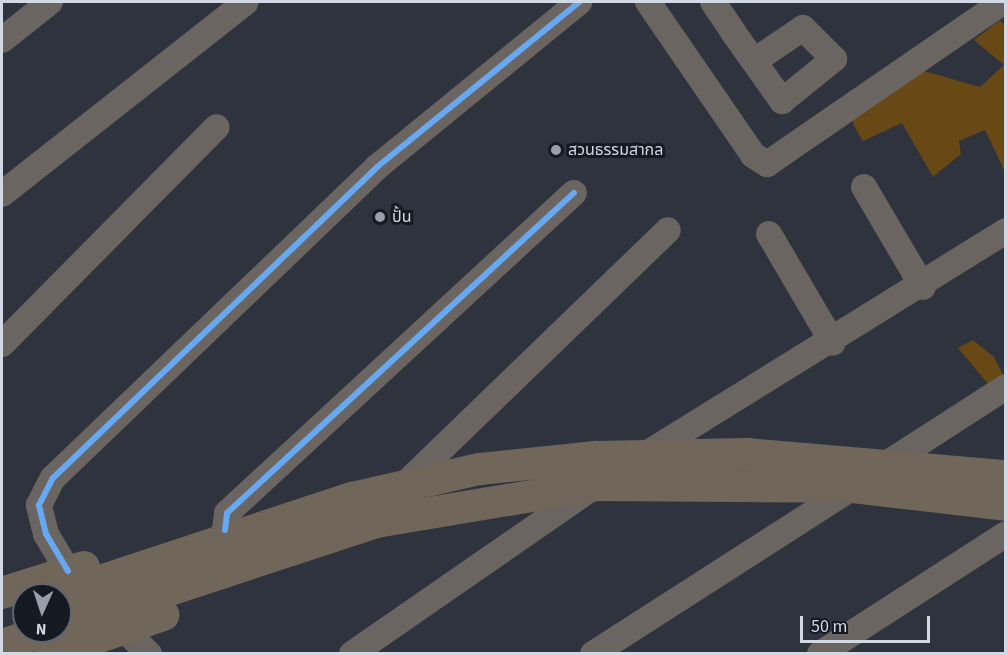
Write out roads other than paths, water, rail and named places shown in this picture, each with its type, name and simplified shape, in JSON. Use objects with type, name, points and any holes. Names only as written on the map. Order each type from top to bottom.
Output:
[{"type":"main road","points":[[63,583],[225,530],[480,469],[643,456],[747,454],[888,464],[1005,476]]},
{"type":"main road","points":[[72,622],[376,522],[492,500],[596,485],[853,487],[1005,505]]},
{"type":"main road","points":[[63,583],[352,498]]},
{"type":"main road","points":[[50,654],[492,500]]},
{"type":"street","points":[[2,40],[50,2]]},
{"type":"street","points":[[2,194],[246,2]]},
{"type":"street","points":[[63,583],[46,534],[39,505],[53,478],[377,167],[579,2]]},
{"type":"street","points":[[648,2],[755,159],[767,164],[1003,2]]},
{"type":"street","points":[[718,3],[754,61]]},
{"type":"street","points":[[2,344],[217,127]]},
{"type":"street","points":[[864,187],[924,287]]},
{"type":"street","points":[[225,530],[227,513],[574,193]]},
{"type":"street","points":[[403,486],[668,230]]},
{"type":"street","points":[[643,456],[924,287],[1005,231]]},
{"type":"street","points":[[768,234],[833,343]]},
{"type":"street","points":[[888,464],[1005,387]]},
{"type":"street","points":[[352,654],[596,485]]},
{"type":"street","points":[[593,654],[853,487]]},
{"type":"street","points":[[820,654],[1005,534]]},
{"type":"street","points":[[123,628],[149,654]]},
{"type":"place","name":"สวนธรรมสากล","points":[[556,150]]},
{"type":"place","name":"ปั้น","points":[[380,217]]}]
